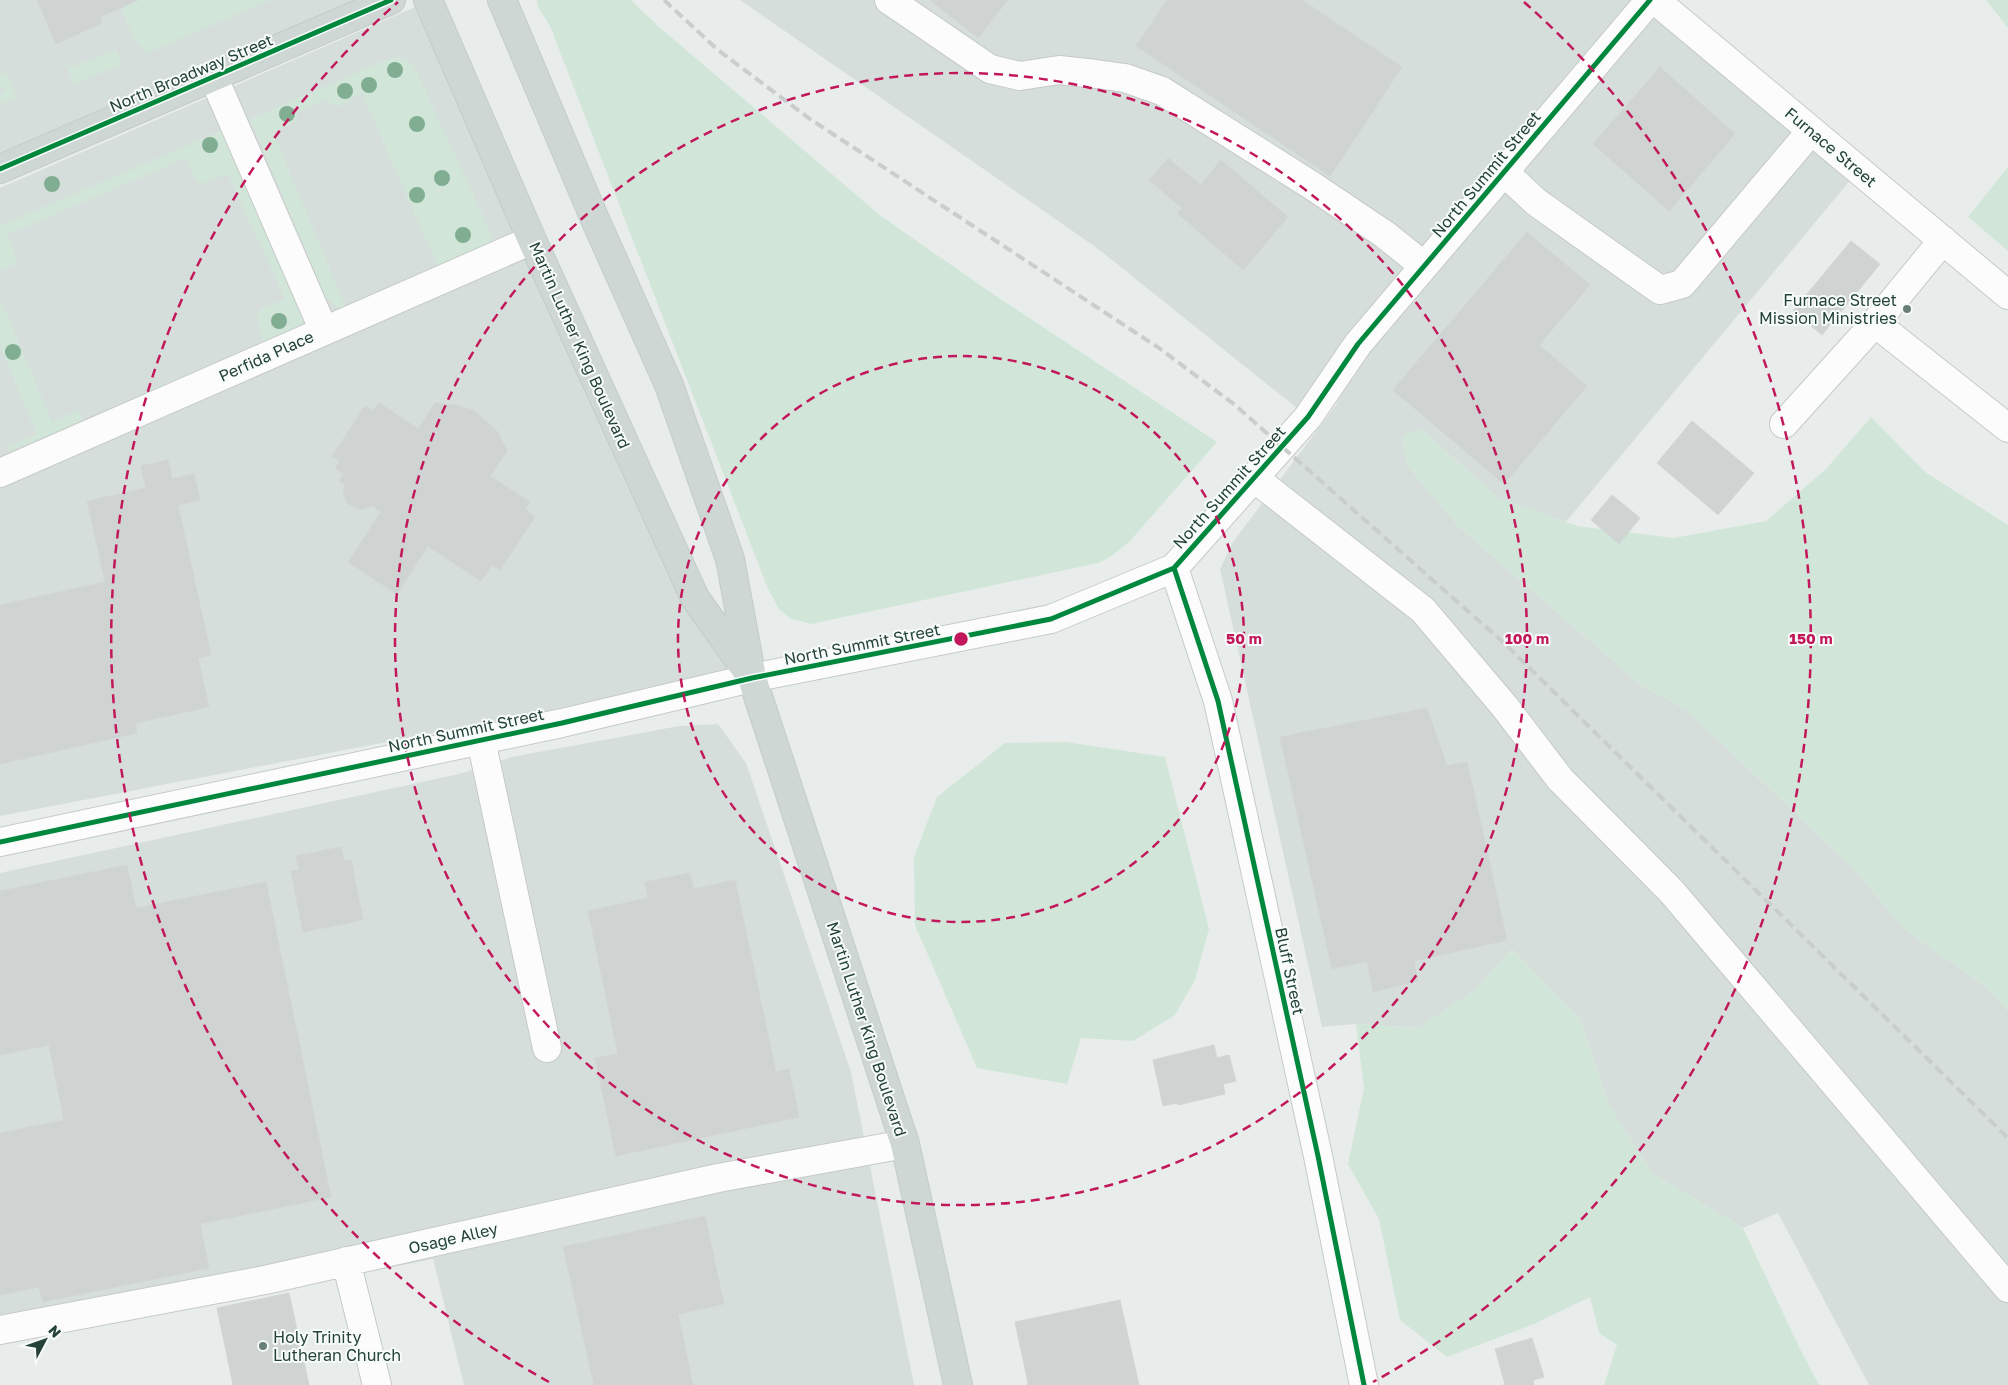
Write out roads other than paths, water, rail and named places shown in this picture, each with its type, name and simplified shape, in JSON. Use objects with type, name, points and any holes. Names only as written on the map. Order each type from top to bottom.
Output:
[{"type":"main road","name":"North Broadway Street","points":[[0,169],[391,0]]},
{"type":"main road","name":"Martin Luther King Boulevard","points":[[428,0],[532,240],[695,598],[752,678]]},
{"type":"main road","name":"Martin Luther King Boulevard","points":[[502,0],[594,218],[669,386],[730,559],[752,678],[905,1144],[957,1385]]},
{"type":"street","points":[[889,0],[990,69],[1020,76],[1059,70],[1096,74],[1125,78],[1162,91],[1311,185],[1384,234],[1424,266]]},
{"type":"street","name":"North Summit Street","points":[[0,842],[481,740],[752,678],[1051,618],[1174,568],[1308,417],[1358,344],[1650,0]]},
{"type":"street","name":"Furnace Street","points":[[1654,0],[2008,295]]},
{"type":"street","points":[[213,76],[324,331]]},
{"type":"street","points":[[1504,172],[1536,202],[1660,290],[1682,284],[1812,130]]},
{"type":"street","name":"Perfida Place","points":[[0,473],[532,240]]},
{"type":"street","points":[[1784,424],[1875,323],[1943,240]]},
{"type":"street","points":[[1875,323],[2008,428]]},
{"type":"street","points":[[1254,478],[1424,610],[1505,707],[1560,779],[1672,892],[2008,1288]]},
{"type":"street","name":"Bluff Street","points":[[1174,568],[1218,701],[1318,1156],[1364,1385]]},
{"type":"street","points":[[481,740],[547,1048]]},
{"type":"street","name":"Osage Alley","points":[[0,1330],[265,1280],[718,1178],[905,1144]]},
{"type":"street","points":[[346,1262],[377,1385]]},
{"type":"railway","points":[[664,0],[718,50],[810,119],[1159,348],[1235,405],[1505,644],[2008,1138]]},
{"type":"place","name":"Furnace Street Mission Ministries","points":[[1907,309]]},
{"type":"place","name":"Holy Trinity Lutheran Church","points":[[263,1346]]}]
